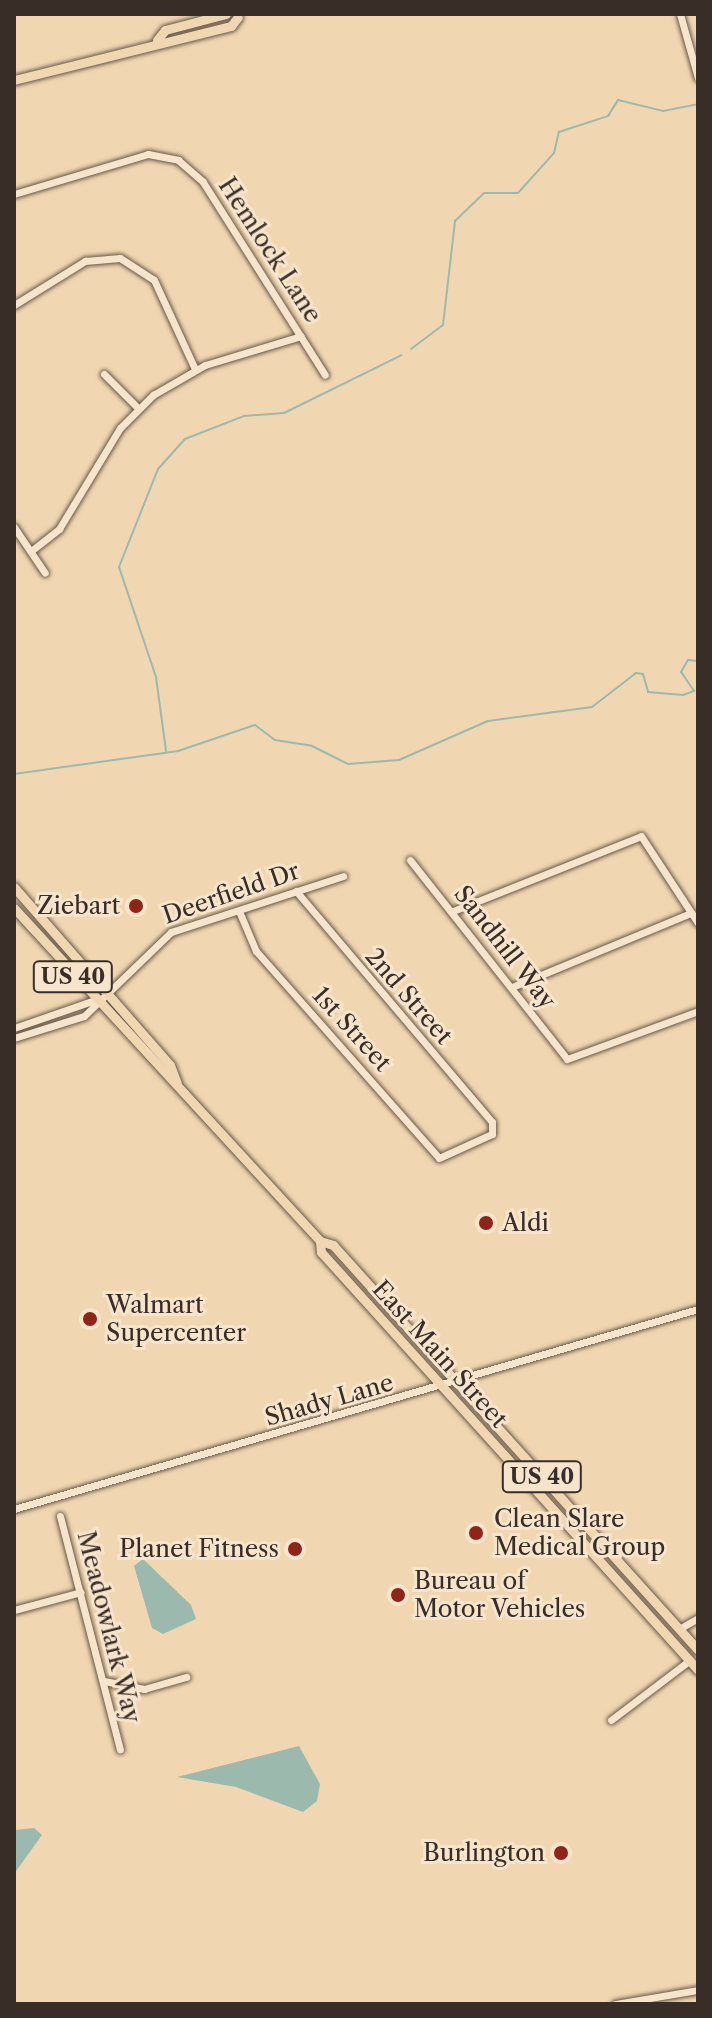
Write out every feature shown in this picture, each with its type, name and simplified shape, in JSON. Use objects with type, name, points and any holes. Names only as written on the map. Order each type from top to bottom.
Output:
[{"type":"main road","points":[[14,80],[157,40],[165,30],[231,15],[251,14]]},
{"type":"main road","name":"East Main Street","points":[[14,887],[98,995]]},
{"type":"main road","name":"East Main Street","points":[[14,908],[170,1065],[177,1083],[320,1241],[380,1297],[698,1650]]},
{"type":"main road","name":"East Main Street","points":[[320,1241],[321,1252],[698,1670]]},
{"type":"street","points":[[680,14],[698,78]]},
{"type":"street","name":"Hemlock Lane","points":[[14,194],[148,154],[172,156],[203,182],[325,375]]},
{"type":"street","points":[[14,305],[85,261],[120,258],[154,280],[195,369]]},
{"type":"street","points":[[31,551],[59,529],[138,408],[195,369],[301,336]]},
{"type":"street","points":[[104,374],[138,408]]},
{"type":"street","points":[[14,527],[45,573]]},
{"type":"street","points":[[453,911],[641,836],[698,923]]},
{"type":"street","name":"Sandhill Way","points":[[410,860],[567,1059],[698,1011]]},
{"type":"street","name":"Deerfield Dr","points":[[14,1038],[84,1016],[98,995],[163,936],[343,876]]},
{"type":"street","name":"2nd Street","points":[[296,891],[494,1127],[449,1158]]},
{"type":"street","name":"1st Street","points":[[239,911],[256,951],[434,1154],[449,1158]]},
{"type":"street","points":[[512,987],[691,913]]},
{"type":"street","points":[[14,1028],[98,995]]},
{"type":"street","name":"Shady Lane","points":[[14,1509],[698,1309]]},
{"type":"street","name":"Meadowlark Way","points":[[60,1516],[120,1749]]},
{"type":"street","points":[[14,1610],[81,1592]]},
{"type":"street","points":[[679,1629],[698,1618]]},
{"type":"street","points":[[611,1720],[690,1660]]},
{"type":"street","points":[[104,1681],[144,1689],[186,1677]]},
{"type":"street","points":[[615,2004],[698,1990]]},
{"type":"shaded area","points":[[143,1559],[191,1605],[196,1619],[163,1634],[152,1628],[134,1566]]},
{"type":"shaded area","points":[[299,1746],[320,1784],[317,1801],[303,1812],[236,1787],[177,1777]]},
{"type":"shaded area","points":[[34,1828],[42,1835],[14,1874],[14,1830]]},
{"type":"waterway","points":[[411,349],[443,325],[455,221],[484,193],[518,193],[554,153],[559,132],[608,116],[618,100],[663,111],[698,104]]},
{"type":"waterway","points":[[166,751],[156,677],[119,567],[158,469],[185,439],[244,416],[284,413],[402,355]]},
{"type":"waterway","points":[[14,774],[178,751],[255,725],[275,740],[312,746],[348,764],[399,760],[488,721],[592,707],[636,673],[643,674],[648,692],[683,695],[694,691],[681,672],[688,660],[698,661]]},
{"type":"place","name":"Ziebart","points":[[136,906]]},
{"type":"place","name":"Aldi","points":[[486,1223]]},
{"type":"place","name":"Walmart Supercenter","points":[[90,1319]]},
{"type":"place","name":"Clean Slare Medical Group","points":[[476,1533]]},
{"type":"place","name":"Planet Fitness","points":[[295,1549]]},
{"type":"place","name":"Bureau of Motor Vehicles","points":[[398,1595]]},
{"type":"place","name":"Burlington","points":[[561,1853]]}]
